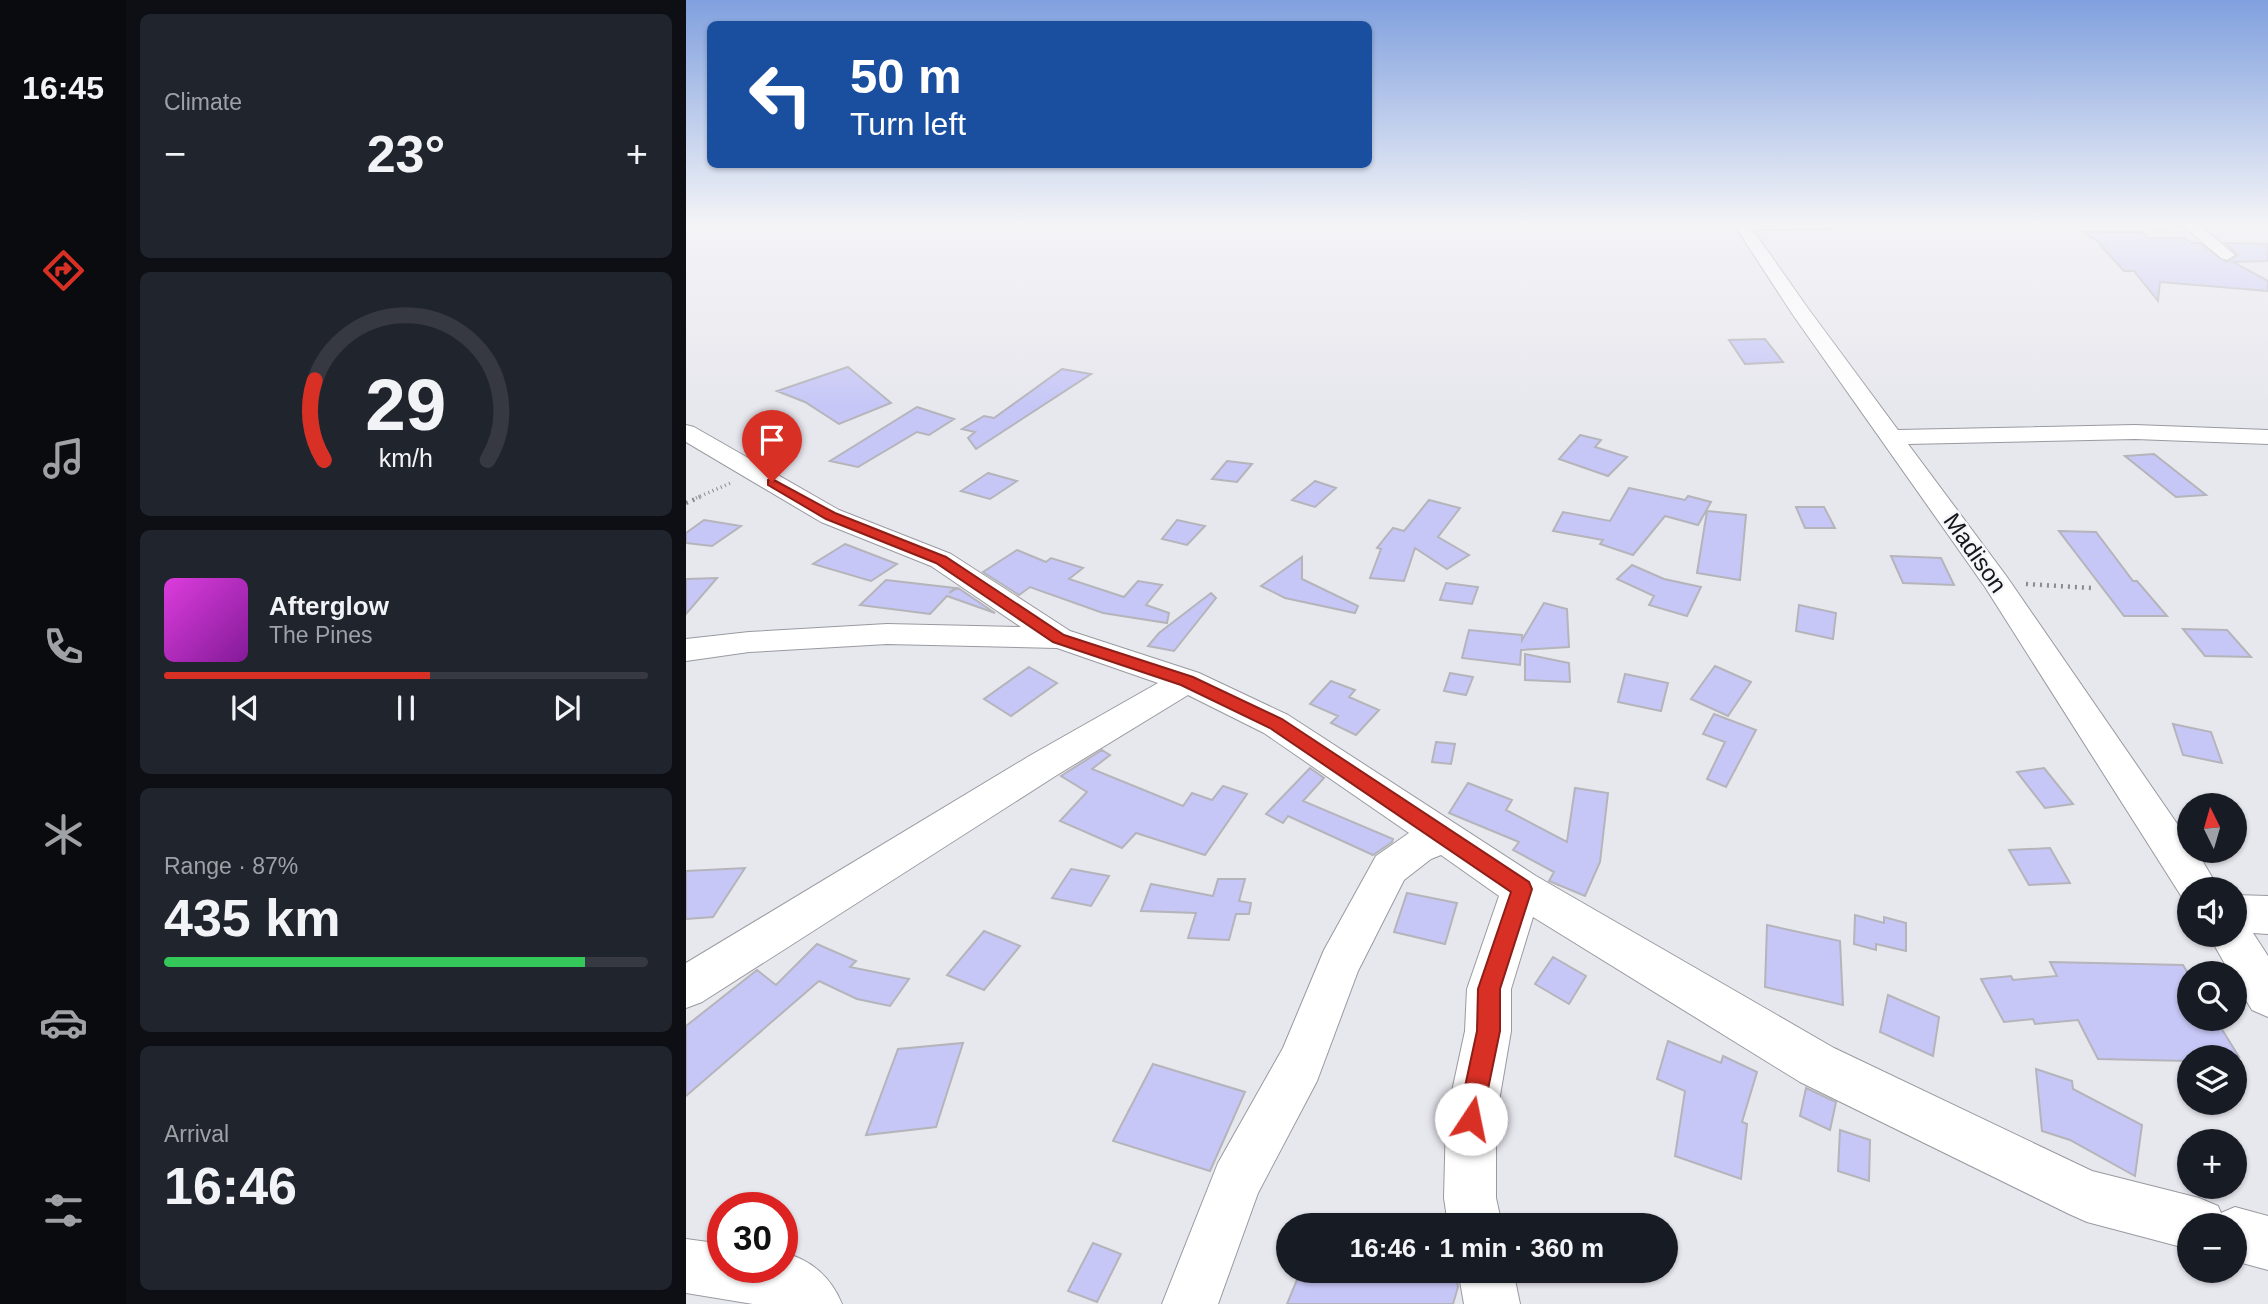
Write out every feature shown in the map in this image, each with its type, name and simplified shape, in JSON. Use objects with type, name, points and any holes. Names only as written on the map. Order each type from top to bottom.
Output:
[{"type":"street","name":"Madison","points":[[1783,284],[1997,583],[2191,877]]},
{"type":"street","points":[[686,432],[830,516],[941,560],[1059,638],[1187,681],[1276,724],[1522,889],[1817,1065],[2087,1196],[2177,1219]]},
{"type":"street","points":[[1891,437],[2135,432],[2268,437]]},
{"type":"street","points":[[686,650],[749,642],[887,634],[1059,638]]},
{"type":"street","points":[[686,987],[1021,778],[1187,681]]},
{"type":"street","points":[[1190,1304],[1236,1181],[1300,1064],[1339,964],[1391,868],[1416,847],[1444,838]]},
{"type":"street","points":[[1473,1213],[1470,1198],[1471,1119],[1488,1031],[1489,989],[1522,889]]},
{"type":"street","points":[[2247,915],[2268,915]]},
{"type":"street","points":[[2237,947],[2268,995]]},
{"type":"street","points":[[2247,1237],[2268,1243]]},
{"type":"street","points":[[686,1266],[789,1282],[814,1304]]},
{"type":"street","points":[[1488,1283],[1492,1304]]},
{"type":"path","points":[[686,503],[753,471]]},
{"type":"path","points":[[1997,583],[2091,588]]},
{"type":"building","points":[[2144,284],[2160,284],[2158,301]]},
{"type":"building","points":[[2182,284],[2268,284],[2268,291]]},
{"type":"building","points":[[1765,339],[1783,362],[1745,364],[1729,340]]},
{"type":"building","points":[[848,367],[891,403],[839,424],[805,402],[777,391]]},
{"type":"building","points":[[1062,369],[1091,374],[976,449],[968,438],[975,432],[962,429],[984,416],[994,418]]},
{"type":"building","points":[[917,407],[954,419],[929,435],[917,432],[858,467],[830,461]]},
{"type":"building","points":[[1580,435],[1601,440],[1595,447],[1627,457],[1608,476],[1559,459]]},
{"type":"building","points":[[2154,454],[2206,495],[2176,497],[2125,456]]},
{"type":"building","points":[[1227,461],[1252,464],[1237,482],[1212,479]]},
{"type":"building","points":[[988,473],[1017,481],[990,499],[961,491]]},
{"type":"building","points":[[1315,481],[1336,488],[1315,507],[1292,500]]},
{"type":"building","points":[[1629,488],[1685,500],[1688,496],[1711,502],[1698,525],[1665,516],[1633,555],[1600,544],[1603,540],[1553,531],[1563,512],[1610,521]]},
{"type":"building","points":[[1429,500],[1460,508],[1438,537],[1469,555],[1447,569],[1415,548],[1404,581],[1370,578],[1381,549],[1377,548],[1393,528],[1404,531]]},
{"type":"building","points":[[1796,507],[1824,507],[1835,528],[1805,528]]},
{"type":"building","points":[[1707,511],[1746,515],[1740,580],[1697,573]]},
{"type":"building","points":[[704,520],[741,526],[712,546],[686,543],[686,533]]},
{"type":"building","points":[[1177,520],[1205,526],[1187,545],[1162,539]]},
{"type":"building","points":[[2059,531],[2096,532],[2133,581],[2137,581],[2167,616],[2124,616]]},
{"type":"building","points":[[845,544],[897,564],[871,581],[813,564]]},
{"type":"building","points":[[1017,550],[1046,562],[1051,558],[1083,568],[1069,579],[1124,597],[1138,581],[1162,585],[1146,605],[1169,613],[1167,623],[1103,613],[1030,587],[1019,595],[983,572]]},
{"type":"building","points":[[1891,556],[1941,558],[1954,585],[1903,583]]},
{"type":"building","points":[[1302,557],[1302,579],[1358,606],[1355,613],[1285,598],[1261,586]]},
{"type":"building","points":[[1632,565],[1664,579],[1701,587],[1687,616],[1649,605],[1654,596],[1617,579]]},
{"type":"building","points":[[717,578],[686,614],[686,579]]},
{"type":"building","points":[[886,580],[955,588],[949,593],[958,588],[995,613],[947,596],[930,614],[860,605]]},
{"type":"building","points":[[1446,583],[1478,587],[1472,604],[1440,600]]},
{"type":"building","points":[[1211,593],[1216,598],[1174,651],[1148,646],[1159,633]]},
{"type":"building","points":[[1544,603],[1567,609],[1569,647],[1521,650],[1520,665],[1462,658],[1469,630],[1522,635],[1522,640]]},
{"type":"building","points":[[1799,605],[1836,613],[1833,639],[1796,631]]},
{"type":"building","points":[[2183,629],[2227,630],[2251,657],[2205,656]]},
{"type":"building","points":[[1525,654],[1569,663],[1570,682],[1525,680]]},
{"type":"building","points":[[1715,666],[1751,682],[1728,716],[1691,699]]},
{"type":"building","points":[[1029,667],[1057,683],[1011,716],[984,699]]},
{"type":"building","points":[[1450,673],[1473,677],[1466,695],[1444,691]]},
{"type":"building","points":[[1625,674],[1668,683],[1661,711],[1618,702]]},
{"type":"building","points":[[1331,681],[1355,690],[1349,697],[1379,710],[1356,735],[1331,723],[1338,716],[1310,704]]},
{"type":"building","points":[[1714,714],[1756,730],[1726,787],[1707,779],[1725,742],[1703,734]]},
{"type":"building","points":[[2173,724],[2211,732],[2222,763],[2183,755]]},
{"type":"building","points":[[1436,742],[1455,744],[1451,764],[1432,762]]},
{"type":"building","points":[[1102,750],[1110,755],[1092,769],[1183,806],[1192,793],[1212,800],[1223,786],[1247,794],[1205,855],[1136,833],[1122,848],[1060,821],[1087,792],[1061,776]]},
{"type":"building","points":[[1310,768],[1324,778],[1303,801],[1393,839],[1392,842],[1373,855],[1288,816],[1283,823],[1266,814]]},
{"type":"building","points":[[2044,768],[2073,804],[2045,808],[2017,772]]},
{"type":"building","points":[[1468,783],[1512,800],[1506,810],[1567,842],[1575,788],[1608,793],[1600,862],[1585,896],[1549,881],[1554,872],[1513,850],[1519,842],[1449,813]]},
{"type":"building","points":[[2050,848],[2070,883],[2029,885],[2009,850]]},
{"type":"building","points":[[745,868],[713,917],[686,919],[686,871]]},
{"type":"building","points":[[1071,869],[1109,876],[1091,906],[1052,898]]},
{"type":"building","points":[[1218,879],[1245,879],[1239,901],[1251,903],[1249,914],[1236,914],[1229,940],[1188,938],[1196,913],[1141,911],[1151,884],[1213,896]]},
{"type":"building","points":[[1407,893],[1457,903],[1445,944],[1394,932]]},
{"type":"building","points":[[1855,915],[1884,923],[1884,917],[1906,923],[1906,951],[1876,944],[1876,950],[1854,944]]},
{"type":"building","points":[[1767,925],[1840,941],[1843,1005],[1765,987]]},
{"type":"building","points":[[984,931],[1020,946],[984,990],[947,975]]},
{"type":"building","points":[[817,944],[856,961],[850,967],[909,979],[890,1006],[857,999],[819,981],[686,1096],[686,1026],[757,970],[776,985]]},
{"type":"building","points":[[1553,957],[1586,976],[1569,1004],[1535,984]]},
{"type":"building","points":[[2050,962],[2177,965],[2177,1031],[2223,1031],[2232,1045],[2177,1045],[2177,1061],[2098,1059],[2078,1020],[2035,1024],[2033,1019],[2004,1022],[1981,979],[2011,976],[2013,980],[2057,976]]},
{"type":"building","points":[[1888,995],[1939,1017],[1933,1056],[1880,1032]]},
{"type":"building","points":[[1668,1041],[1721,1063],[1723,1056],[1757,1072],[1742,1122],[1747,1124],[1741,1179],[1675,1156],[1685,1091],[1657,1079]]},
{"type":"building","points":[[963,1043],[936,1127],[866,1135],[898,1049]]},
{"type":"building","points":[[1153,1064],[1245,1092],[1210,1171],[1113,1141]]},
{"type":"building","points":[[2036,1069],[2072,1081],[2073,1089],[2142,1125],[2135,1176],[2070,1140],[2042,1131]]},
{"type":"building","points":[[1806,1088],[1836,1102],[1830,1130],[1800,1116]]},
{"type":"building","points":[[1840,1130],[1870,1140],[1869,1181],[1838,1171]]},
{"type":"building","points":[[1093,1243],[1121,1254],[1097,1302],[1068,1291]]},
{"type":"building","points":[[1296,1283],[1457,1283],[1458,1287],[1453,1304],[1287,1304]]},
{"type":"route","points":[[772,482],[830,516],[941,560],[1059,638],[1187,681],[1276,724],[1522,889],[1489,989],[1488,1031],[1471,1119]]}]
